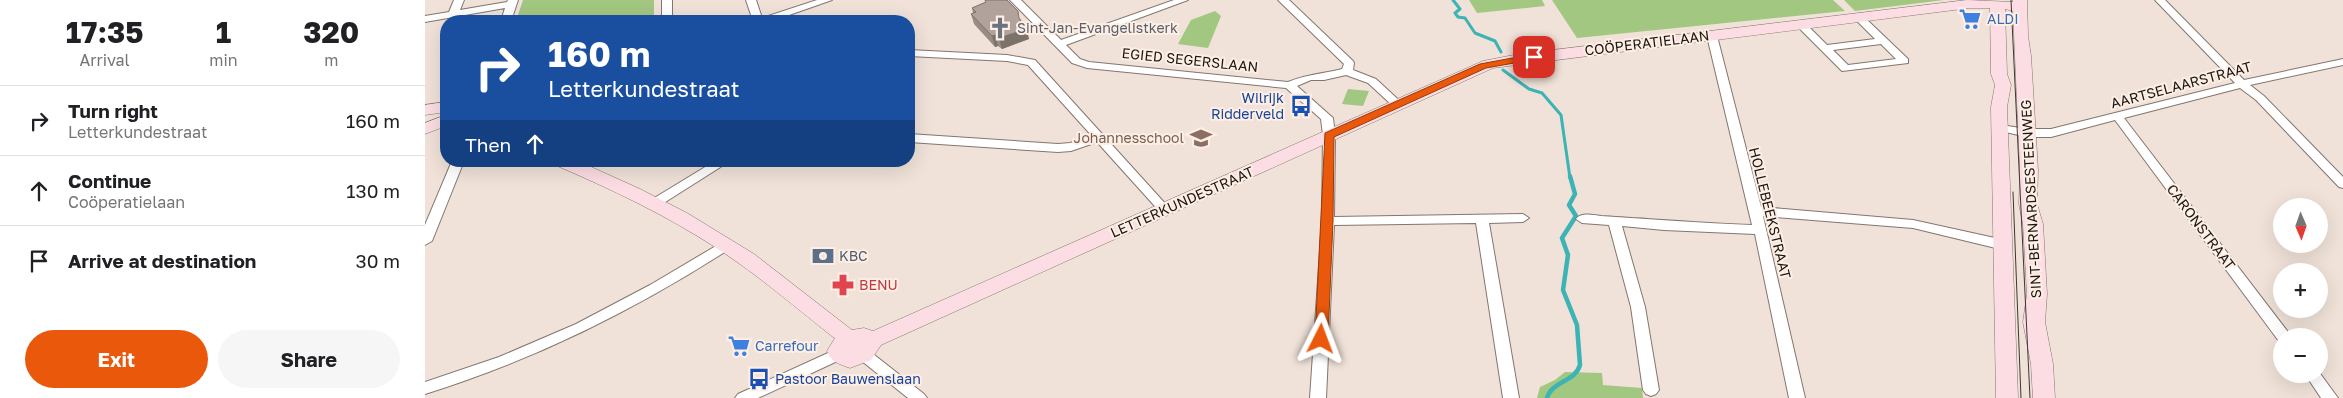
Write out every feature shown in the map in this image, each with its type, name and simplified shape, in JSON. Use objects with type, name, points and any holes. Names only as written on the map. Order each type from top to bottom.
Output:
[{"type":"street","points":[[453,14],[459,0]]},
{"type":"street","points":[[667,0],[667,15]]},
{"type":"street","points":[[751,0],[756,15]]},
{"type":"street","points":[[781,15],[827,0]]},
{"type":"street","points":[[1015,0],[1059,44],[1183,0]]},
{"type":"street","points":[[1283,0],[1349,63],[1347,71]]},
{"type":"street","points":[[2160,0],[2242,84],[2260,98],[2343,184]]},
{"type":"street","points":[[447,15],[512,2],[508,15]]},
{"type":"street","name":"COÖPERATIELAAN","points":[[1494,63],[1970,4],[1998,2],[2020,4]]},
{"type":"street","name":"SINT-BERNARDSESTEENWEG","points":[[1998,2],[1999,74],[2003,84],[1999,107],[2007,398]]},
{"type":"street","name":"SINT-BERNARDSESTEENWEG","points":[[2020,4],[2029,204],[2033,224],[2037,294],[2035,329],[2042,364],[2044,398]]},
{"type":"street","points":[[425,19],[440,16]]},
{"type":"street","points":[[1801,25],[1846,69],[1904,62],[1859,18]]},
{"type":"street","name":"HOLLEBEEKSTRAAT","points":[[1711,36],[1759,230],[1797,398]]},
{"type":"street","points":[[1825,48],[1883,41]]},
{"type":"street","name":"EGIED SEGERSLAAN","points":[[1059,44],[1076,61],[1087,65],[1289,85]]},
{"type":"street","points":[[915,53],[1007,58],[1031,62],[1165,210]]},
{"type":"street","name":"AARTSELAARSTRAAT","points":[[2001,128],[2027,133],[2051,134],[2242,84],[2343,62]]},
{"type":"street","name":"LETTERKUNDESTRAAT","points":[[743,398],[855,347],[900,330],[1397,104],[1494,63]]},
{"type":"street","points":[[1318,398],[1327,221],[1329,135],[1327,118],[1289,85],[1311,77],[1324,77],[1347,71],[1364,79],[1372,80],[1397,104]]},
{"type":"street","points":[[425,129],[440,115]]},
{"type":"street","name":"CARONSTRAAT","points":[[2118,117],[2277,328]]},
{"type":"street","points":[[915,138],[1058,148],[1071,147],[1099,138]]},
{"type":"street","points":[[425,241],[455,167]]},
{"type":"street","points":[[574,167],[655,204],[726,246],[841,331],[855,347],[919,398]]},
{"type":"street","points":[[655,204],[714,167]]},
{"type":"street","points":[[425,210],[438,207]]},
{"type":"street","points":[[1753,210],[1913,224],[2004,245]]},
{"type":"street","points":[[1482,218],[1511,398]]},
{"type":"street","points":[[1327,221],[1523,218]]},
{"type":"street","points":[[1582,219],[1647,222],[1664,226],[1759,230]]},
{"type":"street","points":[[1614,220],[1638,307],[1651,390]]},
{"type":"street","points":[[425,388],[518,356],[610,314],[675,279],[726,246]]},
{"type":"street","points":[[2319,383],[2330,398]]},
{"type":"green space","points":[[523,0],[654,0],[654,15],[518,15]]},
{"type":"green space","points":[[1469,0],[1542,0],[1545,6],[1477,13]]},
{"type":"green space","points":[[1552,0],[1833,0],[1845,11],[1577,38]]},
{"type":"green space","points":[[1844,0],[1944,0],[1855,11]]},
{"type":"green space","points":[[1215,11],[1221,16],[1208,48],[1178,44],[1191,20]]},
{"type":"green space","points":[[1348,89],[1369,91],[1363,106],[1342,104]]},
{"type":"green space","points":[[1565,372],[1602,373],[1603,385],[1642,388],[1643,398],[1537,398],[1540,387],[1555,380]]},
{"type":"building","name":"Sint-Jan-Evangelistkerk","points":[[985,0],[1007,0],[1018,11],[1019,18],[1027,29],[999,38],[995,35],[992,36],[971,14],[976,12],[972,8],[986,2]]},
{"type":"waterway","points":[[1453,0],[1460,9],[1455,13],[1458,17],[1465,18],[1475,33],[1495,41],[1501,52]]},
{"type":"waterway","points":[[1503,70],[1529,89],[1542,93],[1561,115],[1570,178]]},
{"type":"waterway","points":[[1547,398],[1550,392],[1573,375],[1580,365],[1577,325],[1563,290],[1568,255],[1562,238],[1576,216],[1569,205],[1575,194],[1570,176]]},
{"type":"tram line","points":[[2011,0],[2030,398]]},
{"type":"tram line","points":[[2013,192],[2021,398]]},
{"type":"place","name":"ALDI","points":[[1970,19]]},
{"type":"place","name":"Sint-Jan-Evangelistkerk","points":[[1000,28]]},
{"type":"place","name":"Wilrijk Ridderveld","points":[[1301,106]]},
{"type":"place","name":"Johannesschool","points":[[1201,138]]},
{"type":"place","name":"KBC","points":[[823,256]]},
{"type":"place","name":"BENU","points":[[843,285]]},
{"type":"place","name":"Carrefour","points":[[739,346]]},
{"type":"place","name":"Pastoor Bauwenslaan","points":[[759,379]]},
{"type":"route","points":[[1321,339],[1329,135],[1483,66],[1534,57]]}]
